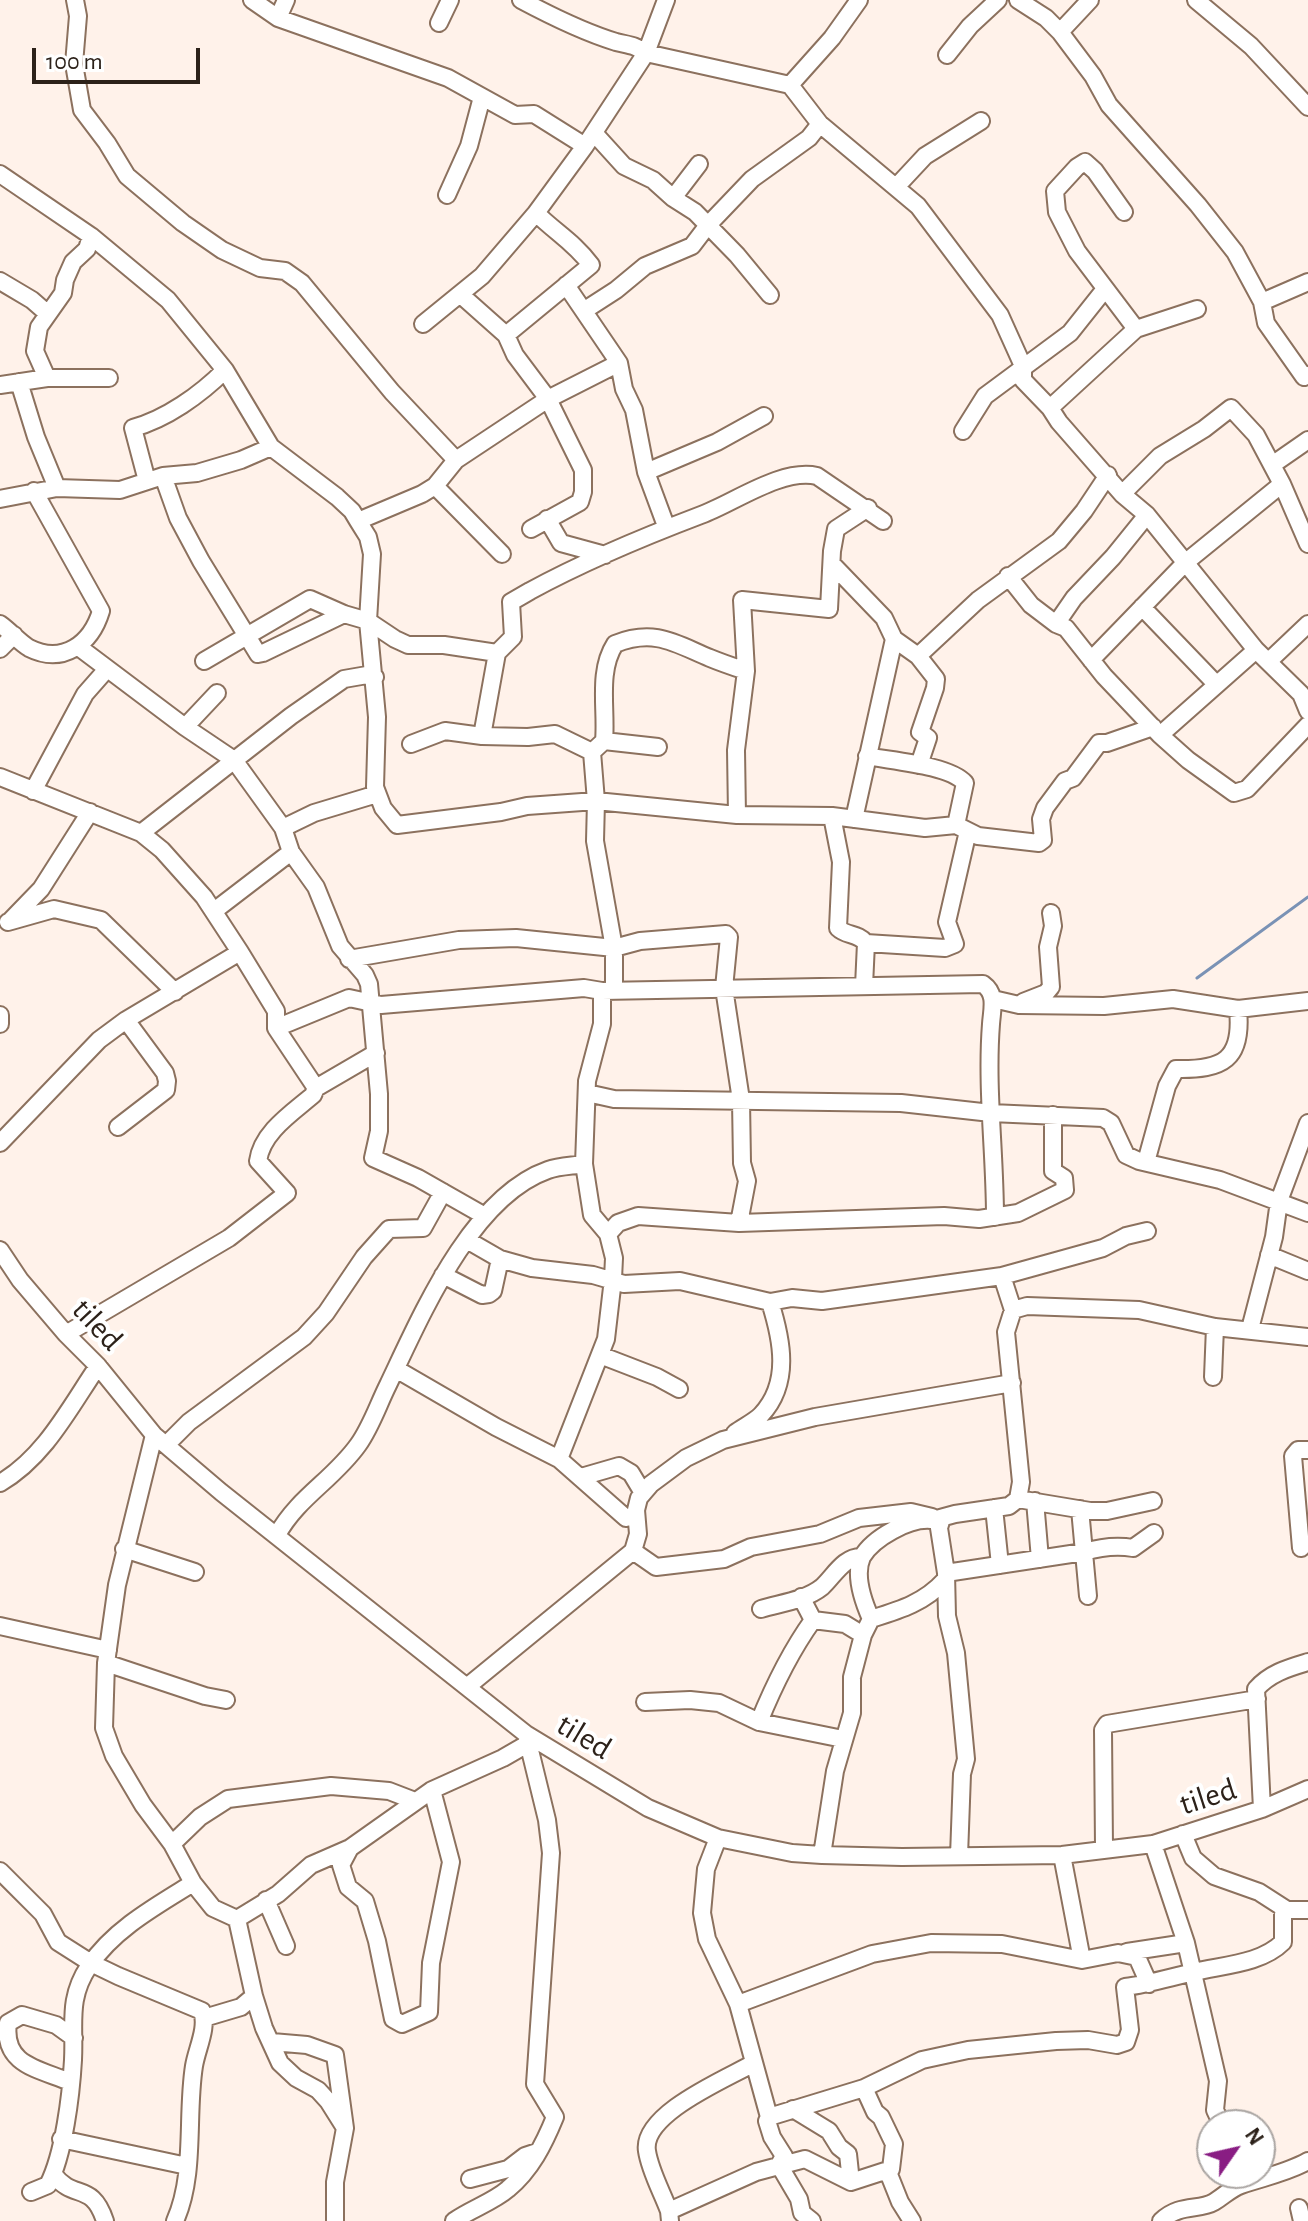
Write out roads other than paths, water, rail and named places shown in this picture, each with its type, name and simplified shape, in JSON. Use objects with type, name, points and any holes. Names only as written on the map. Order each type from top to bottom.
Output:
[{"type":"street","points":[[75,0],[78,16],[74,64],[82,110],[127,176],[183,223],[222,250],[260,268],[285,271],[302,283],[392,392],[456,460]]},
{"type":"street","points":[[252,0],[278,18],[448,78],[515,115],[534,114],[590,139],[624,166],[653,180],[695,212],[770,295]]},
{"type":"street","points":[[278,18],[286,0]]},
{"type":"street","points":[[439,23],[450,0]]},
{"type":"street","points":[[521,0],[553,17],[616,42],[638,46],[646,53],[790,85],[820,124],[918,206],[1000,315],[1023,366],[1023,380],[1122,494],[1147,515],[1256,650],[1301,694],[1308,711]]},
{"type":"street","points":[[423,324],[482,276],[536,213],[590,139],[646,53],[666,0]]},
{"type":"street","points":[[790,85],[832,38],[859,0]]},
{"type":"street","points":[[947,55],[970,26],[998,0]]},
{"type":"street","points":[[1018,0],[1046,18],[1060,32],[1093,76],[1109,105],[1198,205],[1235,252],[1262,302],[1266,323],[1307,379]]},
{"type":"street","points":[[1060,32],[1090,0]]},
{"type":"street","points":[[1196,0],[1251,46],[1308,107]]},
{"type":"street","points":[[447,195],[469,146],[482,97]]},
{"type":"street","points":[[897,186],[925,156],[981,121]]},
{"type":"street","points":[[585,310],[645,266],[692,246],[752,179],[809,138],[820,124]]},
{"type":"street","points":[[1124,212],[1085,162],[1055,191],[1057,212],[1077,251],[1136,329]]},
{"type":"street","points":[[673,198],[699,164]]},
{"type":"street","points":[[0,174],[91,236],[168,300],[225,370],[271,447],[337,497],[352,511],[368,537],[372,554],[368,621],[375,677],[377,794],[389,818],[397,825],[448,820],[527,806],[596,801],[737,815],[832,816],[925,828],[962,828],[978,836],[1041,842],[1041,819],[1045,808],[1099,743],[1156,731],[1256,650]]},
{"type":"street","points":[[506,335],[591,265],[569,239],[551,228],[536,213]]},
{"type":"street","points":[[47,378],[35,351],[39,327],[63,293],[73,262],[87,249],[91,236]]},
{"type":"street","points":[[0,281],[32,300],[48,314]]},
{"type":"street","points":[[1262,302],[1308,282]]},
{"type":"street","points":[[566,285],[619,363],[624,389],[634,410],[646,472],[666,526]]},
{"type":"street","points":[[963,431],[985,396],[1070,333],[1105,289]]},
{"type":"street","points":[[461,295],[506,335],[515,355],[548,399],[583,470],[580,502],[531,529]]},
{"type":"street","points":[[1050,408],[1136,329],[1197,309]]},
{"type":"street","points":[[358,521],[406,503],[435,486],[456,460],[548,399],[619,363]]},
{"type":"street","points":[[225,370],[190,400],[150,424],[133,428],[155,479],[258,654],[344,614]]},
{"type":"street","points":[[0,385],[47,378],[109,378]]},
{"type":"street","points":[[19,382],[36,437],[57,488]]},
{"type":"street","points":[[1122,494],[1160,456],[1231,408],[1256,435],[1308,544]]},
{"type":"street","points":[[646,472],[717,442],[764,416]]},
{"type":"street","points":[[1272,465],[1308,440]]},
{"type":"street","points":[[0,499],[57,488],[120,490],[155,479],[197,473],[271,447]]},
{"type":"street","points":[[482,736],[497,653],[513,637],[511,602],[543,584],[666,526],[702,514],[767,484],[806,473],[817,476],[883,521]]},
{"type":"street","points":[[918,656],[945,628],[1008,576],[1059,541],[1108,475]]},
{"type":"street","points":[[1091,660],[1186,562],[1282,484]]},
{"type":"street","points":[[435,486],[502,554]]},
{"type":"street","points":[[0,624],[26,646],[44,654],[80,648],[97,626],[101,611],[34,491]]},
{"type":"street","points":[[737,815],[736,750],[746,671],[742,600],[829,609],[836,529],[868,508]]},
{"type":"street","points":[[1056,624],[1074,598],[1147,515]]},
{"type":"street","points":[[547,519],[561,543],[605,555]]},
{"type":"street","points":[[832,564],[884,618],[894,639],[918,656],[936,679],[920,732],[928,738],[919,765]]},
{"type":"street","points":[[1008,576],[1031,605],[1066,628],[1156,731],[1188,760],[1234,793],[1247,789],[1308,725]]},
{"type":"street","points":[[204,661],[310,599],[368,621],[408,645],[444,645],[497,653]]},
{"type":"street","points":[[1142,607],[1216,684]]},
{"type":"street","points":[[1269,661],[1308,624]]},
{"type":"street","points":[[0,649],[14,635]]},
{"type":"street","points":[[559,1459],[606,1339],[613,1279],[612,1230],[592,1215],[584,1164],[587,1081],[602,1024],[614,948],[595,841],[598,747],[610,652],[615,644],[661,637],[746,671]]},
{"type":"street","points":[[854,819],[894,639]]},
{"type":"street","points":[[80,648],[234,760],[283,828],[291,852],[316,887],[340,946],[369,984],[375,1009],[379,1131],[373,1158],[418,1178],[483,1215]]},
{"type":"street","points":[[33,791],[85,694],[107,669]]},
{"type":"street","points":[[141,833],[344,679],[367,675],[375,677]]},
{"type":"street","points":[[185,727],[217,693]]},
{"type":"street","points":[[411,744],[445,731],[482,736],[555,734],[598,747],[658,747]]},
{"type":"street","points":[[832,816],[841,862],[838,928],[859,936],[866,943],[945,948],[955,944],[947,922],[962,828],[965,783],[960,778],[919,765],[867,756]]},
{"type":"street","points":[[0,777],[141,833],[162,850],[214,911],[316,1088]]},
{"type":"street","points":[[283,828],[314,813],[377,794]]},
{"type":"street","points":[[4,925],[41,889],[90,812]]},
{"type":"street","points":[[214,911],[291,852]]},
{"type":"street","points":[[4,925],[54,909],[101,920],[175,992]]},
{"type":"street","points":[[1019,1005],[1046,993],[1051,987],[1048,947],[1053,926],[1051,913]]},
{"type":"street","points":[[349,959],[459,940],[516,938],[614,948],[640,941],[726,934],[729,937],[724,988],[741,1100],[742,1163],[747,1181],[739,1223]]},
{"type":"street","points":[[864,986],[866,943]]},
{"type":"street","points":[[0,1143],[99,1040],[126,1020],[240,952]]},
{"type":"street","points":[[276,1019],[294,1020],[349,998],[375,1009],[584,988],[608,991],[983,984],[988,987],[993,999],[990,1039],[995,1217]]},
{"type":"street","points":[[993,999],[1019,1005],[1104,1006],[1173,999],[1238,1009],[1308,1001]]},
{"type":"street","points":[[1146,1162],[1167,1086],[1176,1069],[1202,1070],[1225,1061],[1239,1038],[1238,1009]]},
{"type":"street","points":[[0,1015],[0,1024]]},
{"type":"street","points":[[118,1127],[166,1090],[167,1081],[165,1073],[126,1020]]},
{"type":"street","points":[[66,1334],[229,1238],[287,1193],[258,1161],[259,1149],[266,1137],[313,1095],[316,1088],[376,1053]]},
{"type":"street","points":[[587,1093],[614,1099],[901,1103],[991,1113],[1103,1118],[1111,1123],[1126,1155],[1220,1180],[1308,1213]]},
{"type":"street","points":[[612,1230],[638,1216],[739,1223],[863,1217],[979,1219],[1018,1213],[1065,1190],[1064,1178],[1053,1171],[1053,1115]]},
{"type":"street","points":[[1250,1329],[1279,1201],[1308,1123]]},
{"type":"street","points":[[277,1535],[296,1506],[334,1473],[358,1446],[443,1275],[483,1215],[497,1201],[547,1170],[584,1164]]},
{"type":"street","points":[[237,1919],[213,1908],[193,1883],[172,1844],[143,1805],[114,1756],[104,1728],[107,1656],[124,1549],[160,1440],[304,1337],[326,1313],[376,1242],[389,1229],[423,1228],[443,1192]]},
{"type":"street","points":[[467,1206],[470,1236],[500,1259],[532,1268],[613,1279],[624,1284],[680,1281],[770,1302],[792,1298],[822,1301],[1002,1276],[1103,1248],[1126,1236],[1147,1231]]},
{"type":"street","name":"tiled","points":[[0,1250],[20,1280],[160,1440],[373,1614],[468,1686],[527,1738],[648,1808],[718,1838],[792,1853],[822,1855],[1062,1855],[1153,1844],[1262,1809],[1308,1789]]},
{"type":"street","points":[[1269,1255],[1308,1271]]},
{"type":"street","points":[[443,1275],[482,1295],[489,1294],[493,1291],[500,1259]]},
{"type":"street","points":[[1002,1276],[1013,1310],[1006,1332],[1021,1482],[1040,1559]]},
{"type":"street","points":[[468,1686],[633,1551],[638,1534],[636,1516],[639,1498],[643,1493],[686,1458],[723,1440],[759,1416],[782,1378],[782,1349],[770,1302]]},
{"type":"street","points":[[1013,1310],[1027,1306],[1139,1310],[1215,1327],[1250,1329],[1307,1341]]},
{"type":"street","points":[[1213,1377],[1215,1327]]},
{"type":"street","points":[[600,1355],[679,1389]]},
{"type":"street","points":[[0,1483],[16,1474],[45,1445],[98,1366]]},
{"type":"street","points":[[396,1369],[496,1427],[559,1459],[626,1518],[636,1516]]},
{"type":"street","points":[[723,1440],[815,1417],[1012,1383]]},
{"type":"street","points":[[1301,1548],[1293,1456],[1298,1450],[1308,1450]]},
{"type":"street","points":[[581,1477],[619,1466],[631,1473],[643,1493]]},
{"type":"street","points":[[871,1619],[864,1604],[857,1568],[862,1557],[868,1546],[920,1519],[938,1519],[1027,1500],[1107,1511],[1153,1501]]},
{"type":"street","points":[[994,1508],[1000,1565]]},
{"type":"street","points":[[1080,1509],[1088,1596]]},
{"type":"street","points":[[633,1551],[656,1567],[724,1559],[751,1547],[820,1534],[859,1518],[911,1512],[938,1519]]},
{"type":"street","points":[[938,1519],[966,1759],[962,1774],[959,1856]]},
{"type":"street","points":[[822,1855],[843,1739],[852,1713],[852,1677],[863,1635],[871,1619],[918,1603],[932,1595],[945,1577],[1118,1545],[1133,1548],[1154,1533]]},
{"type":"street","points":[[124,1549],[195,1572]]},
{"type":"street","points":[[761,1609],[820,1589],[846,1561],[862,1557]]},
{"type":"street","points":[[801,1597],[813,1620]]},
{"type":"street","points":[[813,1620],[845,1624],[863,1635]]},
{"type":"street","points":[[759,1722],[778,1676],[813,1620]]},
{"type":"street","points":[[0,1626],[107,1656],[205,1696],[226,1700]]},
{"type":"street","points":[[1262,1809],[1256,1689],[1284,1669],[1308,1662]]},
{"type":"street","points":[[1104,1848],[1103,1730],[1107,1724],[1257,1699]]},
{"type":"street","points":[[645,1702],[719,1703],[759,1722],[843,1739]]},
{"type":"street","points":[[237,1919],[278,1894],[311,1865],[350,1848],[432,1790],[503,1758],[527,1738],[547,1820],[551,1853],[535,2084],[555,2117],[542,2151],[507,2190],[468,2210],[454,2221]]},
{"type":"street","points":[[172,1844],[200,1817],[228,1799],[331,1786],[389,1791],[415,1801]]},
{"type":"street","points":[[350,1848],[341,1865],[348,1887],[365,1901],[377,1941],[393,2019],[402,2024],[429,2012],[431,1963],[451,1862],[432,1790]]},
{"type":"street","points":[[1183,1834],[1193,1858],[1214,1876],[1259,1892],[1287,1910],[1308,1910]]},
{"type":"street","points":[[718,1838],[706,1869],[702,1913],[707,1939],[738,2004],[769,2117],[767,2121],[772,2137],[784,2156],[779,2165]]},
{"type":"street","points":[[1153,1844],[1186,1943],[1218,2081],[1215,2109]]},
{"type":"street","points":[[1062,1855],[1082,1960]]},
{"type":"street","points":[[0,1871],[43,1914],[58,1942],[91,1963],[202,2011],[204,2018],[194,2064],[187,2166],[175,2221]]},
{"type":"street","points":[[31,2192],[48,2185],[54,2175],[70,2096],[74,2038],[72,2007],[83,1975],[91,1963],[138,1918],[193,1883]]},
{"type":"street","points":[[266,1900],[286,1946]]},
{"type":"street","points":[[769,2117],[864,2088],[922,2060],[968,2050],[1056,2041],[1088,2040],[1117,2045],[1126,2042],[1130,2030],[1125,1987],[1254,1959],[1275,1950],[1283,1942],[1283,1914],[1287,1910]]},
{"type":"street","points":[[237,1919],[254,1996],[280,2063],[296,2078],[318,2090],[345,2128]]},
{"type":"street","points":[[738,2004],[872,1954],[931,1943],[1002,1944],[1082,1960],[1186,1943]]},
{"type":"street","points":[[1118,1953],[1137,1957],[1149,1984]]},
{"type":"street","points":[[204,2018],[241,2007],[254,1996]]},
{"type":"street","points":[[70,2082],[15,2058],[6,2035],[8,2023],[22,2015],[56,2025],[74,2038]]},
{"type":"street","points":[[272,2042],[307,2045],[335,2055],[345,2128],[335,2182],[335,2221]]},
{"type":"street","points":[[754,2063],[669,2111],[647,2137],[647,2151],[670,2218],[779,2165],[805,2159],[851,2182],[888,2172]]},
{"type":"street","points":[[864,2088],[894,2144],[888,2172],[900,2202],[912,2221]]},
{"type":"street","points":[[793,2109],[829,2131],[839,2147],[848,2154],[851,2182]]},
{"type":"street","points":[[61,2139],[187,2166]]},
{"type":"street","points":[[470,2179],[508,2169],[525,2156],[542,2151]]},
{"type":"street","points":[[1276,2170],[1308,2161]]},
{"type":"street","points":[[779,2165],[799,2199],[802,2213],[812,2221]]},
{"type":"street","points":[[54,2175],[59,2182],[92,2196],[105,2221]]},
{"type":"street","points":[[1161,2221],[1177,2211],[1213,2203],[1230,2189]]},
{"type":"waterway","points":[[1197,978],[1308,897]]}]
